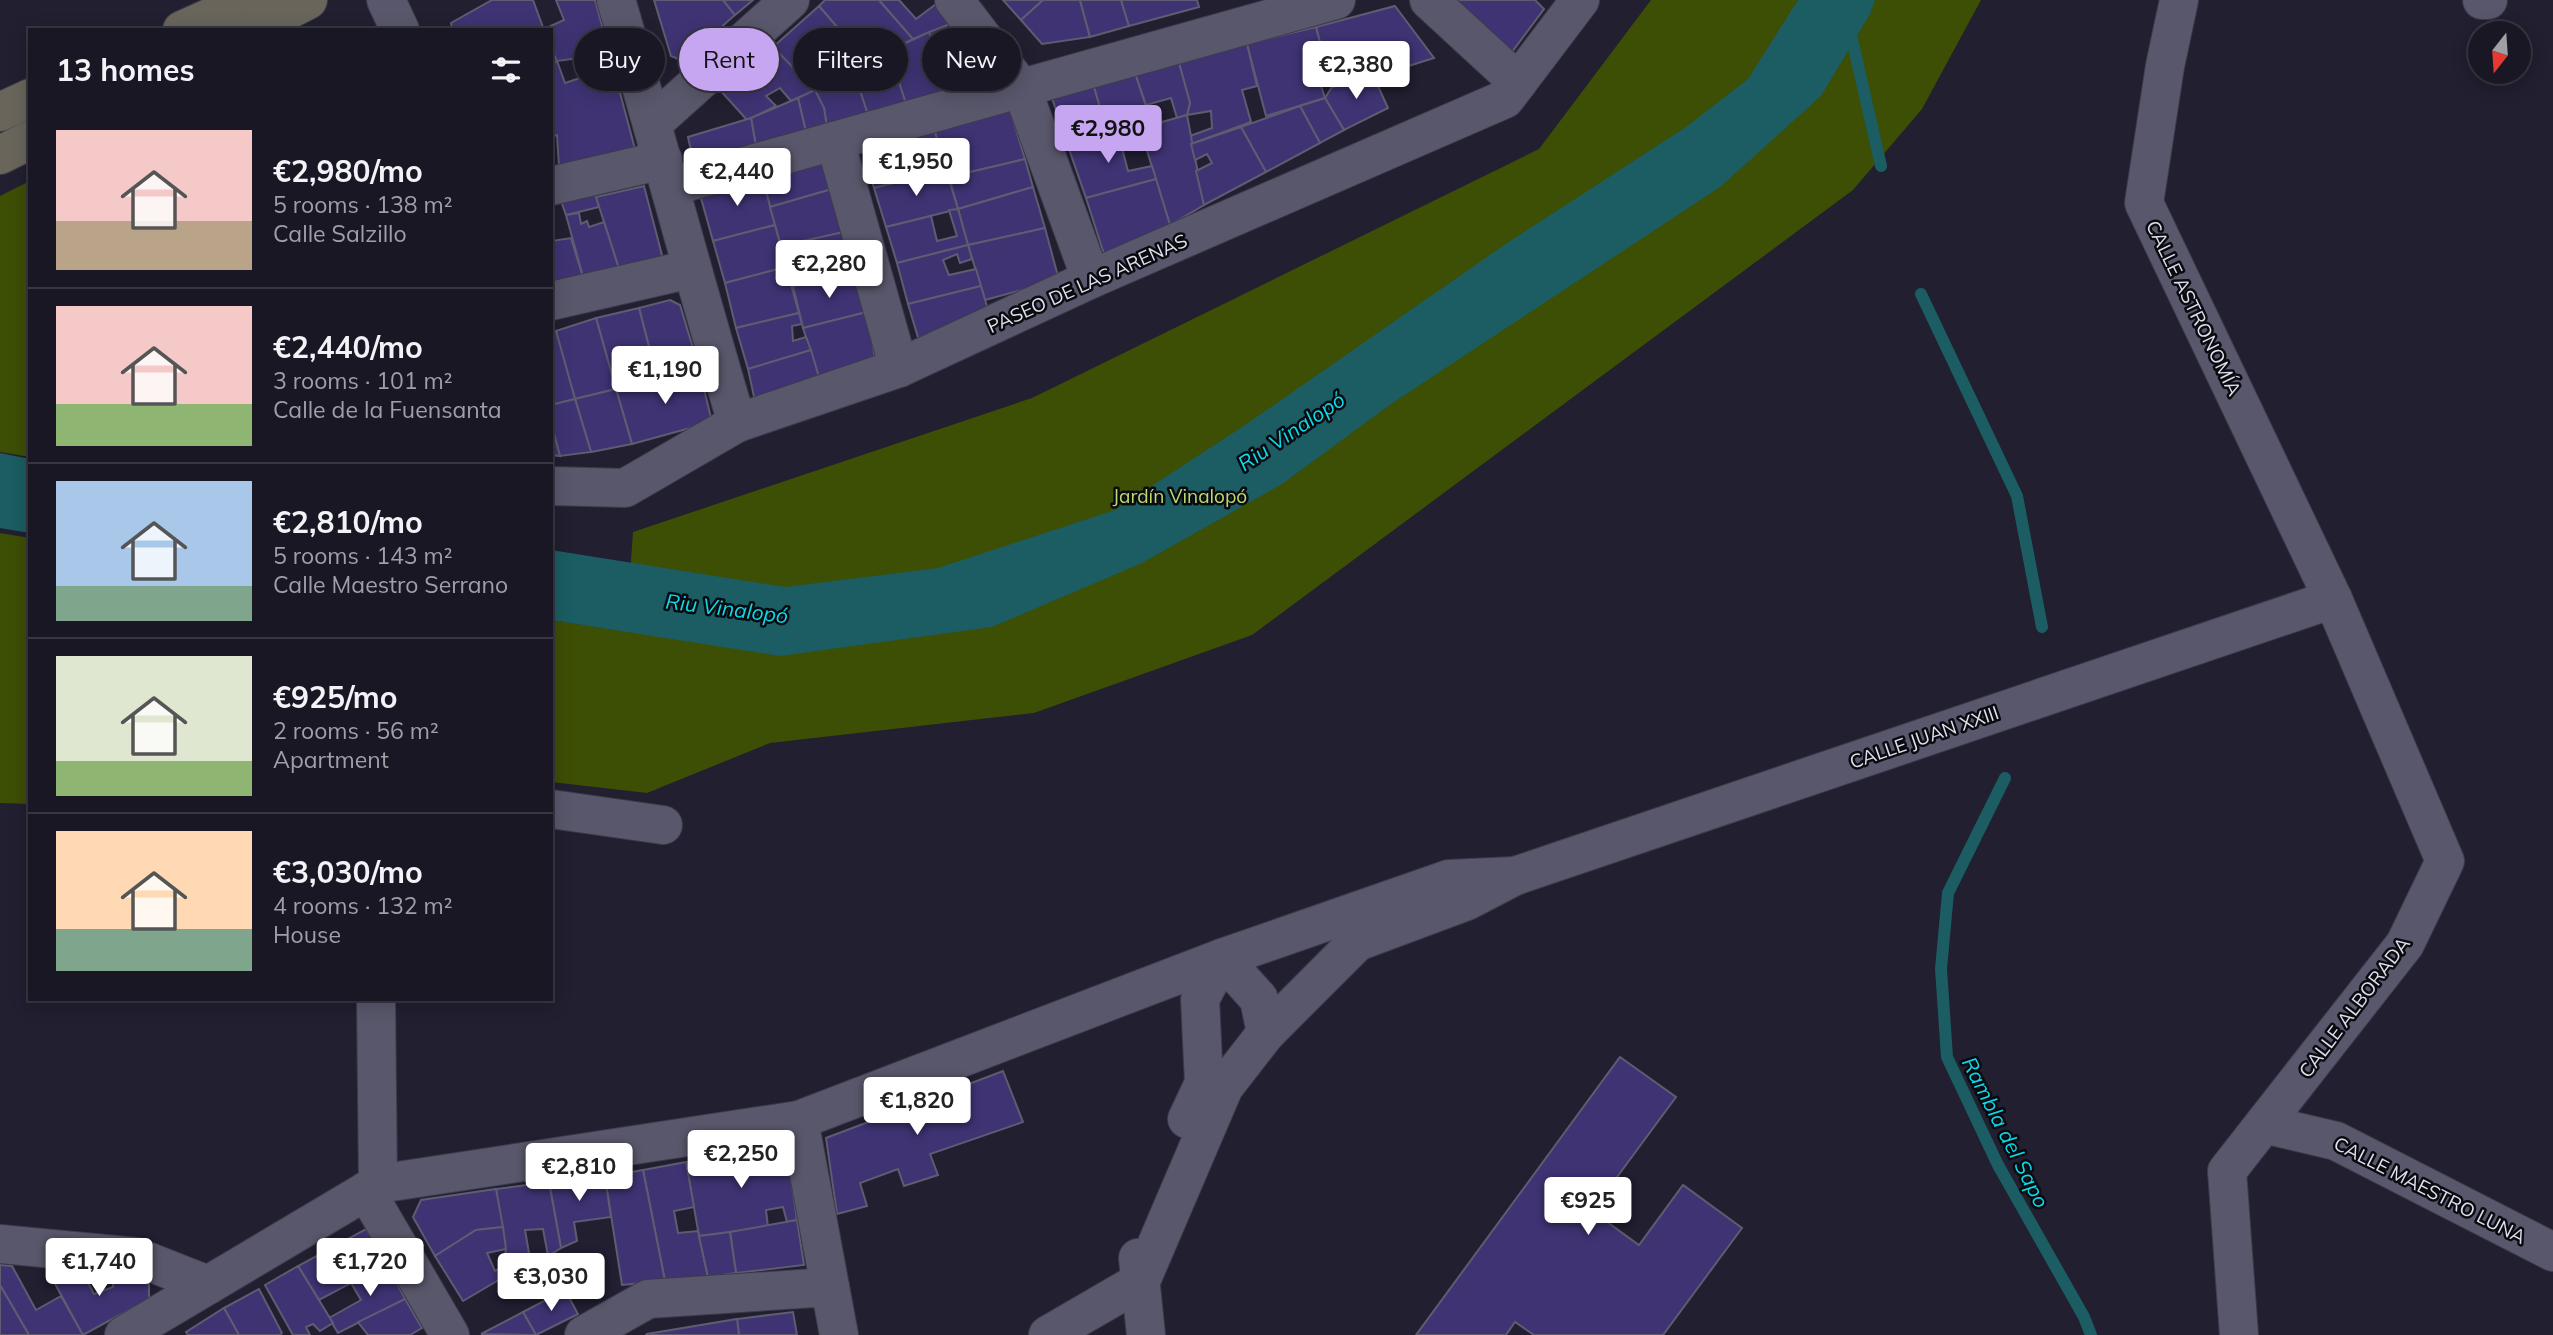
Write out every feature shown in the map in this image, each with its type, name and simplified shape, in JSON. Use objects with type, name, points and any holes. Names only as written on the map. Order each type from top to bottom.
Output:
[{"type":"street","points":[[186,28],[249,0]]},
{"type":"street","points":[[254,28],[308,0]]},
{"type":"street","points":[[386,0],[399,28]]},
{"type":"street","points":[[617,0],[653,122],[691,270],[737,423]]},
{"type":"street","points":[[653,122],[790,0]]},
{"type":"street","points":[[954,0],[1022,89],[1091,279]]},
{"type":"street","points":[[553,186],[666,174],[835,141],[1022,89],[1227,15],[1336,0]]},
{"type":"street","points":[[1429,0],[1518,82]]},
{"type":"street","name":"PASEO DE LAS ARENAS","points":[[553,486],[625,488],[737,423],[899,368],[1091,279],[1505,99],[1580,0]]},
{"type":"street","name":"CALLE ASTRONOMÍA","points":[[2179,0],[2165,66],[2144,203],[2333,598]]},
{"type":"street","points":[[2482,0],[2488,0]]},
{"type":"street","points":[[0,112],[28,100]]},
{"type":"street","points":[[0,155],[28,141]]},
{"type":"street","points":[[835,141],[899,368]]},
{"type":"street","points":[[553,301],[691,270]]},
{"type":"street","name":"CALLE JUAN XXIII","points":[[1515,876],[2333,598]]},
{"type":"street","name":"CALLE ALBORADA","points":[[2239,1335],[2227,1171],[2406,944],[2445,861],[2333,598]]},
{"type":"street","points":[[553,809],[663,825]]},
{"type":"street","points":[[124,1335],[372,1187],[799,1120],[1222,958],[1449,879],[1515,876]]},
{"type":"street","points":[[1048,1335],[1141,1281],[1224,1087],[1266,1033],[1357,942],[1467,901],[1515,876]]},
{"type":"street","points":[[1222,958],[1259,999],[1266,1033]]},
{"type":"street","points":[[1146,1335],[1134,1230],[1204,1083],[1200,999],[1222,958]]},
{"type":"street","points":[[376,1001],[372,1187],[450,1335]]},
{"type":"street","points":[[799,1120],[839,1335]]},
{"type":"street","name":"CALLE MAESTRO LUNA","points":[[2264,1124],[2336,1141],[2553,1252]]},
{"type":"street","points":[[0,1244],[137,1257],[208,1285]]},
{"type":"street","points":[[584,1335],[648,1299],[830,1287]]},
{"type":"green space","name":"Jardín Vinalopó","points":[[1651,0],[1981,0],[1922,109],[1853,190],[1252,635],[1034,713],[770,743],[647,793],[553,782],[553,620],[626,631],[633,532],[1032,398],[1539,149]]},
{"type":"green space","points":[[28,182],[28,457],[0,452],[0,196]]},
{"type":"green space","points":[[0,533],[28,538],[28,804],[0,803]]},
{"type":"water","name":"Riu Vinalopó","points":[[1798,0],[1875,0],[1870,14],[1821,96],[1720,187],[1391,404],[1282,484],[1142,563],[992,627],[780,656],[553,620],[553,550],[785,587],[938,568],[1115,510],[1245,425],[1507,243],[1686,127],[1748,79]]},
{"type":"water","points":[[0,453],[28,459],[28,533],[0,528]]},
{"type":"building","points":[[492,0],[533,0],[543,28],[452,28],[451,23]]},
{"type":"building","points":[[556,0],[595,0],[603,28],[574,28],[574,59],[557,61],[553,52],[553,28],[546,28],[564,20]]},
{"type":"building","points":[[654,0],[723,0],[735,15],[720,28],[679,28],[679,59],[671,56],[665,28],[662,28]]},
{"type":"building","points":[[723,0],[753,0],[735,15]]},
{"type":"building","points":[[825,0],[879,0],[903,28],[838,28],[819,6]]},
{"type":"building","points":[[879,0],[899,0],[916,19],[936,4],[953,23],[940,28],[922,28],[922,35],[913,39],[908,33],[908,28],[903,28]]},
{"type":"building","points":[[1003,0],[1043,0],[1021,20]]},
{"type":"building","points":[[1043,0],[1080,0],[1090,37],[1042,44],[1021,20]]},
{"type":"building","points":[[1080,0],[1121,0],[1129,26],[1090,37]]},
{"type":"building","points":[[1121,0],[1197,0],[1199,7],[1129,26]]},
{"type":"building","points":[[1447,0],[1535,0],[1544,9],[1512,52]]},
{"type":"building","points":[[819,6],[838,28],[794,28]]},
{"type":"building","points":[[1395,6],[1434,58],[1374,77],[1364,60],[1353,62],[1360,72],[1346,84],[1332,87],[1316,27]]},
{"type":"building","points":[[953,23],[959,28],[940,28]]},
{"type":"building","points":[[1316,27],[1326,67],[1317,73],[1325,98],[1266,116],[1247,44]]},
{"type":"building","points":[[793,29],[793,67],[779,53],[779,42]]},
{"type":"building","points":[[922,35],[922,91],[951,91],[906,104],[902,91],[908,91],[908,42]]},
{"type":"building","points":[[1247,44],[1257,86],[1242,90],[1251,122],[1191,144],[1190,136],[1212,128],[1211,111],[1187,115],[1190,103],[1179,63]]},
{"type":"building","points":[[779,53],[793,67],[793,91],[813,91],[791,101],[780,88]]},
{"type":"building","points":[[557,61],[565,83],[574,80],[574,91],[620,91],[635,149],[559,166],[557,135],[553,136],[553,63]]},
{"type":"building","points":[[1179,63],[1190,103],[1187,115],[1177,118],[1171,98],[1146,105],[1135,73]]},
{"type":"building","points":[[1360,72],[1366,81],[1374,77],[1388,108],[1344,130],[1325,98],[1332,87],[1346,84]]},
{"type":"building","points":[[1135,73],[1152,125],[1109,138],[1093,84]]},
{"type":"building","points":[[1093,84],[1109,138],[1069,149],[1051,95]]},
{"type":"building","points":[[721,91],[775,91],[766,96],[776,106],[747,120]]},
{"type":"building","points":[[816,91],[860,91],[868,115],[827,127],[824,108]]},
{"type":"building","points":[[816,91],[824,108],[827,127],[806,132],[798,98]]},
{"type":"building","points":[[860,91],[902,91],[906,104],[868,115]]},
{"type":"building","points":[[798,98],[806,132],[756,146],[751,118]]},
{"type":"building","points":[[1325,98],[1344,130],[1320,143],[1300,106]]},
{"type":"building","points":[[1300,106],[1320,143],[1266,172],[1241,127]]},
{"type":"building","points":[[1010,110],[1025,159],[949,177],[934,129]]},
{"type":"building","points":[[1187,115],[1204,205],[1170,225],[1140,128]]},
{"type":"building","points":[[751,118],[756,146],[693,160],[688,137]]},
{"type":"building","points":[[1241,127],[1266,172],[1204,205],[1196,171],[1212,163],[1207,154],[1195,160],[1191,144]]},
{"type":"building","points":[[1140,128],[1143,140],[1122,148],[1128,171],[1152,166],[1156,179],[1086,198],[1069,149]]},
{"type":"building","points":[[934,129],[946,170],[874,188],[862,147]]},
{"type":"building","points":[[823,159],[832,189],[770,207],[762,176]]},
{"type":"building","points":[[1025,159],[1033,187],[958,209],[949,177]]},
{"type":"building","points":[[946,170],[958,209],[886,227],[874,188]]},
{"type":"building","points":[[762,176],[775,225],[713,241],[699,191]]},
{"type":"building","points":[[1156,179],[1170,225],[1104,254],[1086,198]]},
{"type":"building","points":[[592,180],[599,207],[566,215],[561,201]]},
{"type":"building","points":[[644,186],[663,259],[620,272],[596,197]]},
{"type":"building","points":[[1033,187],[1045,228],[968,245],[958,209]]},
{"type":"building","points":[[832,189],[844,232],[781,246],[770,207]]},
{"type":"building","points":[[958,209],[968,245],[897,263],[886,227],[931,216],[937,241],[957,236],[949,210]]},
{"type":"building","points":[[579,213],[581,224],[587,221],[589,227],[604,222],[620,272],[585,284],[566,215]]},
{"type":"building","points":[[775,225],[786,267],[725,283],[713,241]]},
{"type":"building","points":[[1045,228],[1059,280],[985,300],[968,245]]},
{"type":"building","points":[[844,232],[854,272],[793,286],[790,277],[808,272],[809,260],[786,267],[781,246]]},
{"type":"building","points":[[571,238],[585,284],[553,292],[553,241]]},
{"type":"building","points":[[968,245],[972,259],[960,263],[957,254],[943,260],[949,275],[976,269],[981,286],[908,304],[897,263]]},
{"type":"building","points":[[786,267],[799,313],[736,328],[725,283]]},
{"type":"building","points":[[854,272],[867,312],[803,328],[793,286]]},
{"type":"building","points":[[981,286],[988,310],[920,344],[908,304]]},
{"type":"building","points":[[670,300],[680,305],[699,368],[667,376],[665,363],[654,366],[639,308]]},
{"type":"building","points":[[639,308],[657,378],[616,389],[596,318]]},
{"type":"building","points":[[867,312],[876,364],[821,384],[803,328]]},
{"type":"building","points":[[799,313],[802,324],[792,326],[793,341],[806,337],[811,350],[748,369],[736,328]]},
{"type":"building","points":[[596,318],[616,389],[575,399],[556,331]]},
{"type":"building","points":[[556,331],[575,399],[553,404],[553,332]]},
{"type":"building","points":[[811,350],[821,384],[756,406],[748,369]]},
{"type":"building","points":[[699,368],[712,422],[632,444],[616,389]]},
{"type":"building","points":[[616,389],[632,444],[591,452],[575,399]]},
{"type":"building","points":[[575,399],[591,452],[560,456],[553,430],[553,404]]},
{"type":"building","points":[[553,430],[560,456],[553,455]]},
{"type":"building","points":[[1620,1057],[1676,1097],[1592,1211],[1639,1245],[1683,1185],[1742,1228],[1663,1335],[1534,1335],[1515,1322],[1506,1335],[1416,1335]]},
{"type":"building","points":[[1003,1071],[1023,1122],[930,1154],[938,1175],[904,1186],[898,1169],[860,1183],[867,1206],[837,1214],[826,1138]]},
{"type":"building","points":[[786,1145],[797,1220],[787,1222],[783,1207],[766,1210],[768,1227],[699,1236],[686,1162]]},
{"type":"building","points":[[686,1162],[694,1207],[674,1211],[678,1233],[698,1231],[708,1277],[665,1281],[643,1170]]},
{"type":"building","points":[[643,1170],[665,1281],[622,1285],[605,1177]]},
{"type":"building","points":[[604,1171],[611,1217],[574,1222],[577,1241],[561,1248],[549,1182]]},
{"type":"building","points":[[549,1182],[561,1248],[548,1256],[543,1229],[525,1230],[531,1265],[509,1274],[496,1189]]},
{"type":"building","points":[[496,1189],[503,1227],[476,1230],[435,1256],[413,1217],[421,1200]]},
{"type":"building","points":[[797,1220],[804,1265],[736,1273],[730,1232]]},
{"type":"building","points":[[503,1227],[506,1249],[487,1253],[495,1271],[508,1264],[509,1274],[463,1301],[435,1256],[476,1230]]},
{"type":"building","points":[[366,1229],[387,1264],[319,1300],[298,1266]]},
{"type":"building","points":[[730,1232],[736,1273],[708,1277],[699,1236]]},
{"type":"building","points":[[387,1264],[405,1299],[338,1333],[329,1318],[361,1300],[351,1283]]},
{"type":"building","points":[[0,1265],[12,1266],[36,1310],[61,1296],[83,1335],[29,1335],[0,1285]]},
{"type":"building","points":[[298,1266],[333,1323],[320,1331],[313,1324],[306,1327],[310,1335],[293,1335],[265,1285]]},
{"type":"building","points":[[48,1271],[83,1273],[94,1294],[113,1287],[113,1275],[149,1278],[149,1299],[83,1335]]},
{"type":"building","points":[[0,1285],[29,1335],[0,1335]]},
{"type":"building","points":[[259,1289],[282,1333],[280,1335],[239,1335],[224,1308]]},
{"type":"building","points":[[565,1290],[578,1314],[536,1335],[523,1312]]},
{"type":"building","points":[[405,1299],[422,1328],[410,1335],[368,1335],[358,1322]]},
{"type":"building","points":[[224,1308],[239,1335],[188,1335],[186,1332]]},
{"type":"building","points":[[523,1312],[536,1335],[481,1334]]},
{"type":"building","points":[[793,1312],[797,1335],[739,1335],[737,1319]]},
{"type":"building","points":[[737,1319],[739,1335],[646,1335],[647,1334]]},
{"type":"waterway","points":[[1843,0],[1881,166]]},
{"type":"waterway","points":[[1921,294],[2017,496],[2042,627]]},
{"type":"waterway","name":"Rambla del Sapo","points":[[2005,778],[1948,893],[1941,969],[1947,1057],[1998,1165],[2084,1317],[2091,1335]]}]
